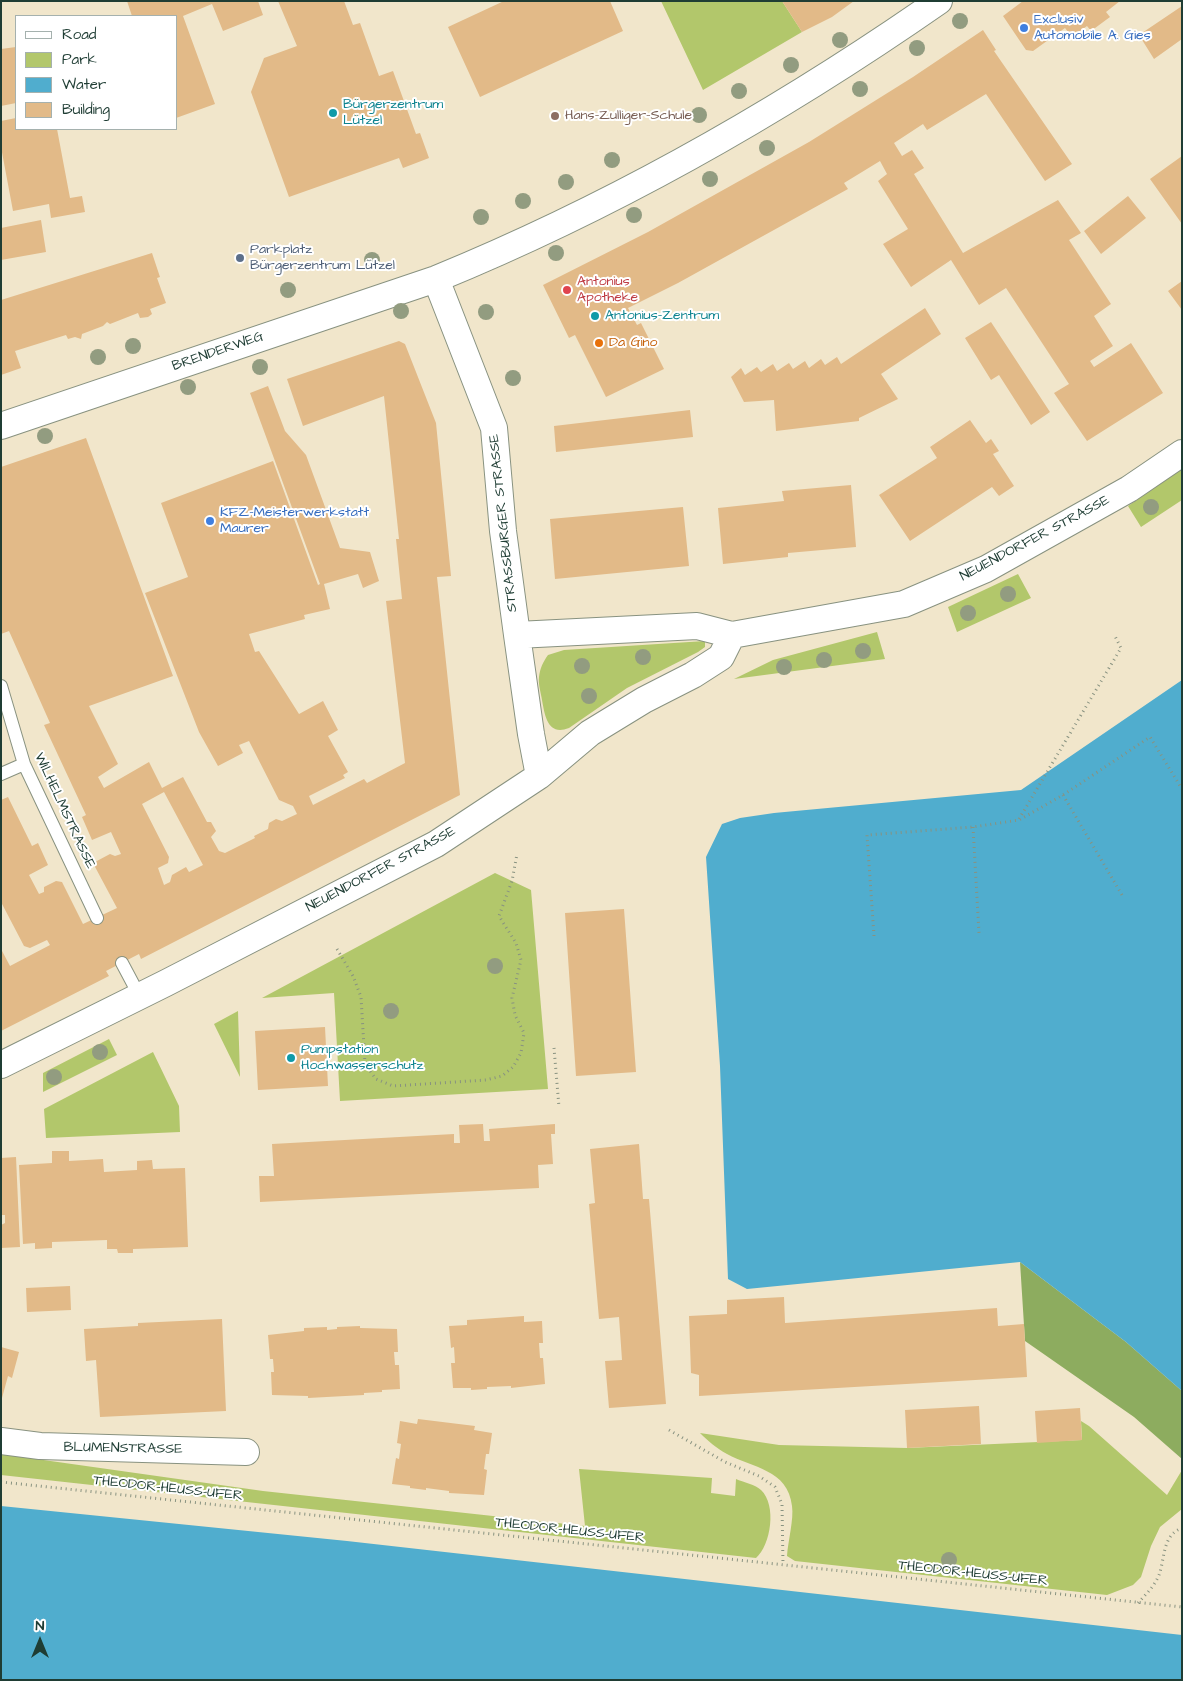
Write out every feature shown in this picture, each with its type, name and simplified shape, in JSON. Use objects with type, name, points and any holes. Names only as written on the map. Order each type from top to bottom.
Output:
[{"type":"street","name":"BRENDERWEG","points":[[1,426],[436,279],[562,224],[676,166],[854,61],[939,1]]},
{"type":"street","name":"STRASSBURGER STRASSE","points":[[436,279],[494,428],[503,530],[516,635],[539,776]]},
{"type":"street","name":"NEUENDORFER STRASSE","points":[[516,635],[697,626],[732,635],[904,604],[986,569],[1129,489],[1182,453]]},
{"type":"street","name":"NEUENDORFER STRASSE","points":[[1,1065],[436,844],[539,776],[590,733],[644,700],[693,675],[721,657],[732,635]]},
{"type":"street","name":"BLUMENSTRASSE","points":[[1,1441],[40,1446],[246,1452]]},
{"type":"lane","name":"WILHELMSTRASSE","points":[[1,686],[24,764],[97,918]]},
{"type":"lane","points":[[1,774],[24,764]]},
{"type":"lane","points":[[122,963],[139,995]]},
{"type":"path","points":[[1019,820],[1121,648],[1114,634]]},
{"type":"path","points":[[874,936],[867,835],[973,827],[1019,820],[1063,795],[1150,737],[1182,789]]},
{"type":"path","points":[[1063,795],[1122,895]]},
{"type":"path","points":[[973,827],[979,932]]},
{"type":"path","points":[[337,949],[353,976],[360,997],[365,1064],[376,1079],[393,1086],[486,1080],[502,1076],[513,1067],[521,1053],[524,1033],[515,1015],[512,998],[521,960],[516,943],[499,916],[512,881],[517,854]]},
{"type":"path","points":[[554,1048],[560,1107]]},
{"type":"path","points":[[669,1430],[725,1462],[759,1476],[775,1487],[782,1504],[782,1565]]},
{"type":"path","name":"THEODOR-HEUSS-UFER","points":[[1,1482],[1182,1608]]},
{"type":"path","points":[[1137,1604],[1151,1590],[1160,1574],[1164,1548],[1177,1530],[1182,1528]]},
{"type":"green space","points":[[661,1],[782,1],[802,32],[703,90]]},
{"type":"green space","points":[[1182,469],[1182,500],[1141,527],[1128,506]]},
{"type":"green space","points":[[1018,574],[1031,598],[957,632],[948,607]]},
{"type":"green space","points":[[877,632],[885,659],[734,679],[773,660]]},
{"type":"green space","points":[[705,641],[705,647],[698,652],[627,688],[569,728],[556,729],[552,727],[546,718],[539,674],[548,655],[564,650]]},
{"type":"green space","points":[[495,873],[531,890],[548,1089],[340,1101],[334,993],[262,998]]},
{"type":"green space","points":[[238,1011],[240,1077],[214,1024]]},
{"type":"green space","points":[[109,1039],[117,1055],[43,1092],[43,1073]]},
{"type":"green space","points":[[153,1052],[179,1106],[180,1132],[46,1138],[44,1109]]},
{"type":"green space","points":[[1020,1262],[1126,1342],[1182,1391],[1182,1459],[1134,1417],[1025,1341]]},
{"type":"green space","points":[[1081,1421],[1167,1495],[1182,1470],[1182,1509],[1160,1527],[1151,1546],[1141,1577],[1133,1585],[1107,1595],[795,1561],[787,1556],[792,1524],[792,1506],[784,1484],[767,1471],[723,1452],[700,1433],[779,1445],[907,1448],[1082,1440]]},
{"type":"green space","points":[[1,1454],[263,1491],[585,1526],[579,1469],[712,1478],[711,1493],[735,1496],[736,1479],[761,1490],[769,1505],[770,1525],[765,1544],[756,1558],[1,1475]]},
{"type":"water","points":[[1182,680],[1182,1391],[1126,1342],[1020,1262],[747,1289],[728,1279],[720,1066],[706,857],[722,824],[740,818],[774,813],[1021,790]]},
{"type":"water","points":[[1,1506],[347,1541],[1182,1635],[1182,1680],[1,1680]]},
{"type":"building","points":[[127,1],[258,1],[263,15],[223,31],[212,4],[183,16],[215,104],[178,117],[178,15],[132,15]]},
{"type":"building","name":"Bürgerzentrum Lützel","points":[[278,1],[344,1],[353,25],[360,23],[379,76],[393,71],[416,134],[420,133],[429,158],[403,168],[399,158],[289,197],[251,92],[264,58],[297,46]]},
{"type":"building","points":[[504,1],[610,1],[623,31],[480,97],[448,27]]},
{"type":"building","points":[[782,1],[854,1],[832,17],[802,32]]},
{"type":"building","points":[[1023,1],[1120,1],[1106,12],[1110,17],[1091,31],[1087,26],[1072,37],[1065,28],[1033,51],[1026,50],[1003,16]]},
{"type":"building","points":[[1182,6],[1182,39],[1154,59],[1139,35]]},
{"type":"building","points":[[983,30],[996,50],[994,51],[1072,164],[1045,181],[986,94],[927,130],[923,124],[894,143],[902,156],[912,150],[924,168],[914,174],[963,253],[1058,200],[1081,233],[1069,240],[1111,304],[1094,316],[1113,346],[1090,361],[1094,367],[1131,343],[1163,393],[1087,441],[1054,393],[1069,384],[1006,288],[979,305],[951,260],[911,287],[883,244],[908,229],[878,181],[887,174],[880,161],[844,183],[848,189],[678,283],[628,308],[637,325],[641,323],[664,369],[606,397],[575,335],[569,338],[543,285],[648,232],[809,142],[913,77]]},
{"type":"building","points":[[15,47],[15,103],[1,106],[1,49]]},
{"type":"building","points":[[15,118],[15,130],[57,130],[70,198],[82,196],[85,212],[51,218],[49,204],[13,211],[1,147],[1,121]]},
{"type":"building","points":[[1182,156],[1182,224],[1150,179]]},
{"type":"building","points":[[1128,196],[1146,218],[1101,254],[1084,231]]},
{"type":"building","points":[[41,220],[46,252],[1,260],[1,228]]},
{"type":"building","points":[[152,253],[160,277],[157,278],[166,303],[150,309],[152,314],[148,317],[140,318],[138,313],[110,324],[107,322],[103,326],[82,334],[81,339],[75,337],[68,339],[66,335],[15,351],[21,368],[1,375],[1,300]]},
{"type":"building","points":[[1182,281],[1182,310],[1168,291]]},
{"type":"building","points":[[925,308],[941,334],[881,374],[898,399],[859,418],[859,421],[776,431],[774,400],[744,402],[731,377],[741,368],[745,375],[757,367],[761,372],[773,364],[777,371],[789,363],[793,369],[805,361],[809,368],[821,359],[825,365],[837,357],[841,364]]},
{"type":"building","points":[[991,322],[1050,412],[1031,425],[999,375],[991,380],[965,338]]},
{"type":"building","points":[[399,341],[405,344],[436,423],[451,576],[437,577],[460,795],[141,959],[139,954],[106,971],[109,976],[1,1031],[1,949],[10,966],[50,945],[47,940],[30,948],[24,946],[1,902],[1,800],[8,797],[32,846],[38,843],[48,865],[29,875],[39,894],[44,892],[44,887],[56,881],[62,882],[83,924],[117,908],[94,865],[95,862],[110,854],[115,856],[121,854],[111,832],[92,840],[82,817],[86,815],[44,725],[50,723],[9,631],[1,634],[1,467],[86,438],[173,676],[89,706],[118,764],[98,777],[104,788],[149,762],[162,788],[183,777],[207,822],[211,822],[216,831],[211,837],[219,851],[225,853],[255,838],[254,836],[268,829],[269,823],[276,819],[282,821],[297,814],[293,806],[279,800],[249,741],[239,745],[243,753],[218,766],[199,732],[145,593],[188,577],[161,503],[273,461],[318,585],[320,584],[250,393],[268,386],[285,431],[306,455],[340,548],[370,552],[379,581],[363,588],[358,574],[324,584],[330,609],[304,615],[305,619],[249,634],[255,652],[259,651],[299,714],[323,701],[338,730],[328,736],[348,772],[343,775],[345,778],[309,796],[313,805],[364,779],[367,783],[405,763],[386,601],[402,599],[396,539],[399,539],[384,396],[303,426],[287,379]],"holes":[[[164,792],[203,865],[189,872],[186,867],[172,875],[170,882],[164,885],[158,868],[168,863],[169,857],[142,804]]]},
{"type":"building","points":[[690,410],[693,437],[556,452],[554,426]]},
{"type":"building","points":[[970,420],[986,443],[991,439],[999,451],[993,454],[1014,486],[999,496],[992,487],[910,541],[879,495],[937,458],[930,447]]},
{"type":"building","points":[[851,485],[856,547],[788,553],[788,557],[723,564],[718,508],[784,501],[782,491]]},
{"type":"building","points":[[683,507],[689,566],[555,579],[550,519]]},
{"type":"building","points":[[624,909],[636,1072],[576,1076],[565,913]]},
{"type":"building","name":"Pumpstation Hochwasserschutz","points":[[325,1027],[328,1086],[258,1090],[255,1031]]},
{"type":"building","points":[[483,1124],[484,1141],[490,1141],[489,1129],[555,1124],[555,1134],[551,1134],[553,1164],[538,1165],[539,1188],[260,1202],[259,1176],[274,1176],[272,1144],[454,1134],[454,1143],[460,1143],[459,1125]]},
{"type":"building","points":[[639,1144],[643,1199],[649,1199],[666,1404],[609,1408],[605,1361],[622,1360],[619,1317],[599,1319],[589,1204],[595,1203],[590,1149]]},
{"type":"building","points":[[52,1151],[69,1151],[69,1161],[103,1159],[104,1172],[137,1170],[137,1161],[152,1160],[153,1169],[185,1168],[188,1247],[133,1249],[133,1253],[118,1253],[117,1249],[107,1249],[107,1240],[52,1242],[52,1248],[35,1249],[35,1243],[23,1244],[19,1165],[52,1163]]},
{"type":"building","points":[[16,1157],[20,1247],[1,1248],[1,1225],[5,1223],[5,1215],[1,1215],[1,1158]]},
{"type":"building","points":[[70,1286],[71,1310],[27,1312],[26,1288]]},
{"type":"building","points":[[784,1297],[785,1323],[997,1308],[998,1326],[1024,1324],[1027,1377],[699,1396],[699,1375],[691,1373],[689,1316],[727,1314],[727,1300]]},
{"type":"building","points":[[524,1316],[524,1322],[542,1321],[543,1343],[539,1343],[540,1358],[543,1358],[545,1384],[511,1388],[511,1386],[487,1387],[487,1389],[471,1390],[471,1388],[453,1388],[451,1363],[455,1363],[454,1347],[451,1348],[449,1326],[467,1325],[467,1320]]},
{"type":"building","points":[[222,1319],[226,1411],[100,1417],[96,1360],[86,1361],[84,1329],[138,1326],[138,1323]]},
{"type":"building","points":[[360,1326],[360,1328],[397,1329],[398,1352],[394,1352],[395,1365],[399,1365],[400,1389],[364,1393],[364,1395],[308,1398],[308,1396],[272,1395],[271,1372],[274,1372],[273,1359],[270,1359],[268,1335],[304,1331],[304,1328],[327,1327],[327,1330],[337,1329],[337,1327]]},
{"type":"building","points":[[1,1347],[19,1352],[12,1378],[8,1376],[2,1398]]},
{"type":"building","points":[[979,1406],[981,1444],[907,1448],[905,1410]]},
{"type":"building","points":[[1080,1408],[1082,1440],[1037,1443],[1035,1411]]},
{"type":"building","points":[[418,1419],[475,1426],[474,1430],[492,1433],[489,1454],[486,1454],[484,1469],[487,1470],[484,1495],[449,1493],[449,1491],[426,1488],[426,1490],[392,1484],[396,1458],[399,1459],[401,1444],[397,1443],[400,1421],[417,1424]]},
{"type":"place","name":"Exclusiv Automobile A. Gies","points":[[1024,28]]},
{"type":"place","name":"Bürgerzentrum Lützel","points":[[333,113]]},
{"type":"place","name":"Hans-Zulliger-Schule","points":[[555,116]]},
{"type":"place","name":"Parkplatz Bürgerzentrum Lützel","points":[[240,258]]},
{"type":"place","name":"Antonius Apotheke","points":[[567,290]]},
{"type":"place","name":"Antonius-Zentrum","points":[[595,316]]},
{"type":"place","name":"Da Gino","points":[[599,343]]},
{"type":"place","name":"KFZ-Meisterwerkstatt Maurer","points":[[210,521]]},
{"type":"place","name":"Pumpstation Hochwasserschutz","points":[[291,1058]]}]
